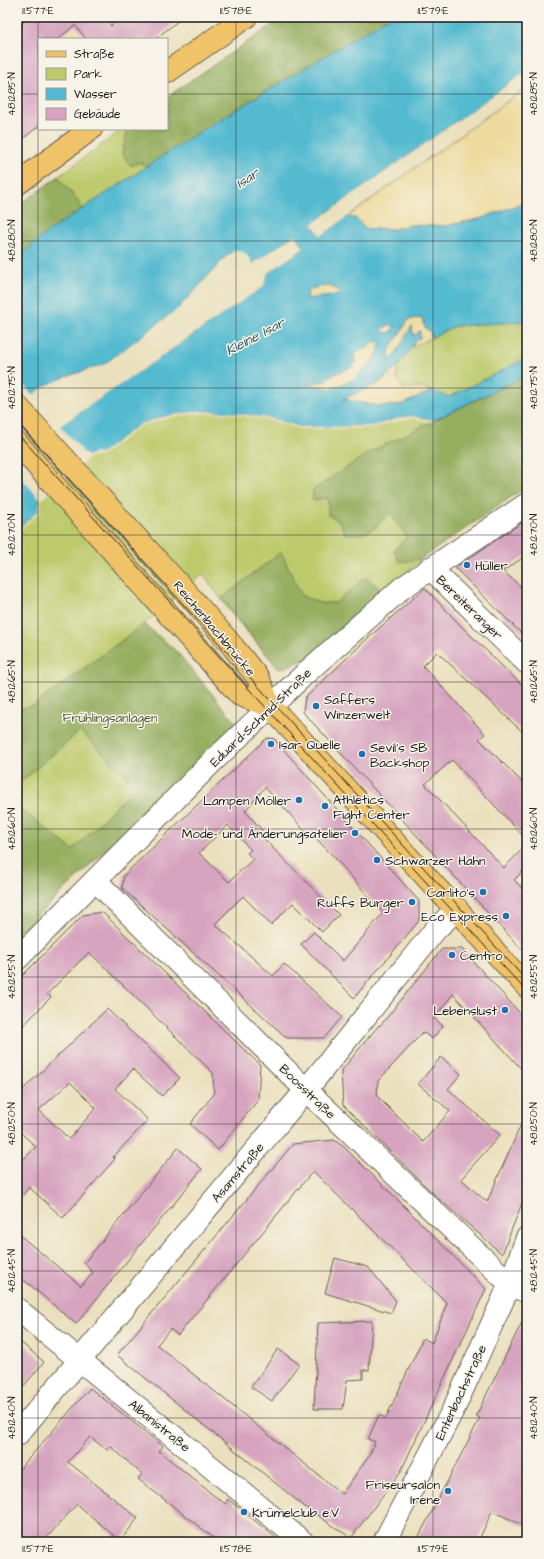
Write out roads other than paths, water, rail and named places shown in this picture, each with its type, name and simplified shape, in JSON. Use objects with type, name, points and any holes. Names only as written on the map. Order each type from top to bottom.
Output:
[{"type":"main road","points":[[168,71],[246,17]]},
{"type":"main road","points":[[17,184],[90,130]]},
{"type":"main road","name":"Reichenbachbrücke","points":[[17,406],[192,599],[258,678],[270,706]]},
{"type":"main road","name":"Reichenbachbrücke","points":[[17,443],[170,618],[240,695],[270,706]]},
{"type":"main road","points":[[270,706],[527,987]]},
{"type":"street","name":"Eduard-Schmid-Straße","points":[[17,960],[212,762],[270,706],[402,588],[527,504]]},
{"type":"street","name":"Bereiteranger","points":[[430,568],[527,663]]},
{"type":"street","name":"Boosstraße","points":[[96,881],[306,1090],[518,1288]]},
{"type":"street","name":"Asamstraße","points":[[17,1435],[306,1090],[436,929],[457,909]]},
{"type":"street","name":"Entenbachstraße","points":[[384,1542],[518,1288],[527,1238]]},
{"type":"street","name":"Albanistraße","points":[[17,1309],[304,1542]]},
{"type":"water","points":[[389,17],[527,17],[527,71],[312,224],[321,236],[347,217],[358,220],[365,229],[395,229],[411,225],[445,226],[479,219],[527,202],[527,321],[455,326],[431,338],[431,332],[425,328],[422,318],[409,319],[389,350],[389,360],[393,358],[412,326],[413,335],[416,335],[420,330],[420,338],[414,342],[398,366],[377,384],[343,399],[377,406],[401,405],[432,391],[449,397],[527,358],[527,375],[434,420],[411,416],[372,426],[300,427],[273,419],[229,412],[198,411],[167,416],[140,424],[100,454],[89,455],[39,499],[39,510],[17,530],[17,455],[264,286],[268,273],[304,248],[295,235],[251,265],[248,256],[236,251],[227,255],[179,308],[105,364],[65,377],[42,388],[17,409],[17,259],[46,233],[196,134]],"holes":[[[320,286],[330,286],[340,291],[339,295],[307,299],[308,291]],[[389,325],[395,325],[390,333],[383,332],[382,329]],[[380,340],[378,354],[355,379],[331,389],[305,384],[325,381],[329,376],[354,366],[354,354]]]},
{"type":"tram line","points":[[17,422],[527,981]]},
{"type":"tram line","points":[[17,433],[226,664],[527,992]]},
{"type":"place","name":"Hüller","points":[[467,565]]},
{"type":"place","name":"Saffers Winzerwelt","points":[[316,706]]},
{"type":"place","name":"Isar Quelle","points":[[271,744]]},
{"type":"place","name":"Sevil's SB Backshop","points":[[362,754]]},
{"type":"place","name":"Lampen Möller","points":[[299,800]]},
{"type":"place","name":"Athletics Fight Center","points":[[325,806]]},
{"type":"place","name":"Mode- und Änderungsatelier","points":[[355,833]]},
{"type":"place","name":"Schwarzer Hahn","points":[[377,860]]},
{"type":"place","name":"Carlito's","points":[[483,892]]},
{"type":"place","name":"Ruffs Burger","points":[[412,902]]},
{"type":"place","name":"Eco Express","points":[[506,916]]},
{"type":"place","name":"Centro","points":[[452,955]]},
{"type":"place","name":"Lebenslust","points":[[505,1010]]},
{"type":"place","name":"Friseursalon Irene","points":[[448,1491]]},
{"type":"place","name":"Krümelclub e.V.","points":[[244,1512]]},
{"type":"water label","name":"Isar","points":[[247,178]]},
{"type":"water label","name":"Kleine Isar","points":[[255,336]]},
{"type":"park label","name":"Frühlingsanlagen","points":[[110,717]]}]
